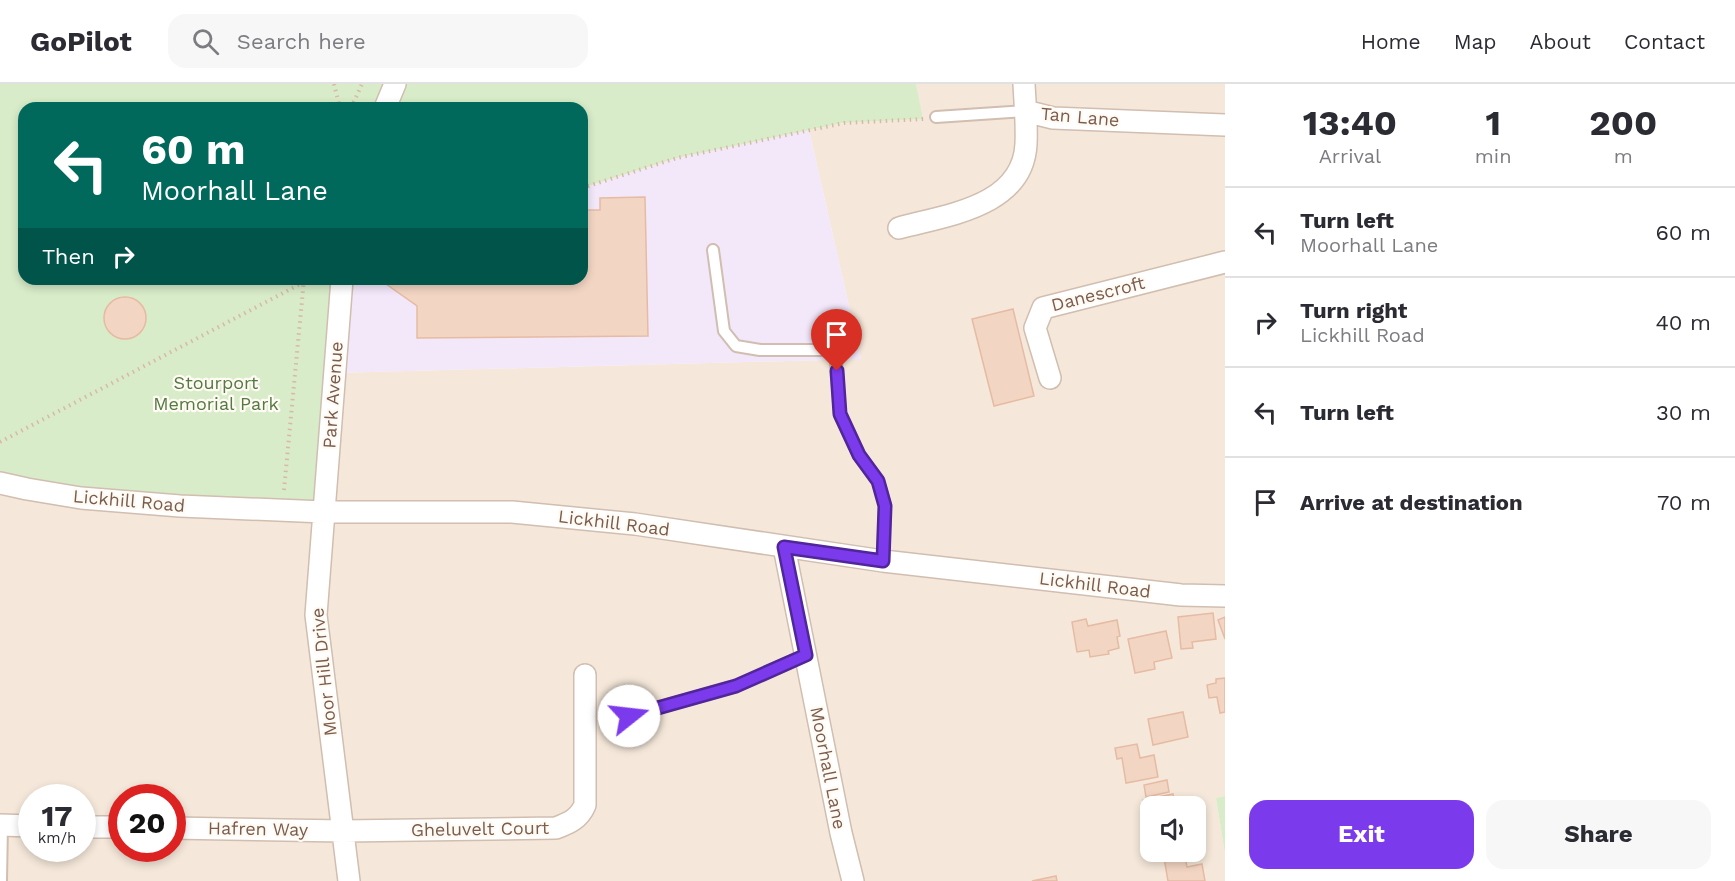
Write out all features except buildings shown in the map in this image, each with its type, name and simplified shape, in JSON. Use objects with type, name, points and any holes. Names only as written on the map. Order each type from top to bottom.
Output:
[{"type":"street","points":[[388,102],[395,84]]},
{"type":"street","points":[[899,228],[979,206],[1003,191],[1016,177],[1026,146],[1023,84]]},
{"type":"street","name":"Tan Lane","points":[[1025,111],[1053,118],[1225,125]]},
{"type":"street","name":"Danescroft","points":[[1050,378],[1035,328],[1043,308],[1225,262]]},
{"type":"street","name":"Park Avenue","points":[[324,512],[342,285]]},
{"type":"street","name":"Lickhill Road","points":[[0,483],[81,498],[180,506],[324,512],[512,512],[635,524],[883,561],[1181,595],[1225,596]]},
{"type":"street","name":"Moor Hill Drive","points":[[324,512],[315,615],[349,881]]},
{"type":"street","name":"Moorhall Lane","points":[[784,547],[841,833],[853,881]]},
{"type":"street","name":"Gheluvelt Court","points":[[343,831],[556,828],[571,822],[581,814],[585,805],[585,675]]},
{"type":"street","points":[[1,825],[18,826]]},
{"type":"street","name":"Hafren Way","points":[[186,828],[343,831]]},
{"type":"lane","name":"Tan Lane","points":[[936,117],[1025,111]]},
{"type":"lane","points":[[712,250],[724,332],[736,346],[760,350],[835,350],[840,414],[859,455],[878,481],[885,506],[883,561]]},
{"type":"lane","points":[[629,716],[736,686],[806,655]]},
{"type":"lane","points":[[1,825],[1,881]]},
{"type":"path","points":[[334,84],[338,102]]},
{"type":"path","points":[[354,102],[362,84]]},
{"type":"path","points":[[588,186],[677,159],[843,123],[936,117]]},
{"type":"path","points":[[0,442],[296,285]]},
{"type":"path","points":[[282,510],[304,285]]},
{"type":"shaded area","points":[[916,84],[1225,84],[1225,796],[1216,798],[1225,854],[1225,881],[0,881],[0,483],[334,373],[861,359],[809,130],[844,123],[922,119]]},
{"type":"shaded area","points":[[809,130],[861,359],[334,373],[341,285],[588,285],[588,186],[677,158]]},
{"type":"green space","name":"Stourport Memorial Park","points":[[0,84],[916,84],[923,119],[843,123],[677,158],[588,186],[588,102],[18,102],[18,285],[342,285],[324,512],[0,483]]},
{"type":"green space","points":[[1225,796],[1225,854],[1216,798]]},
{"type":"route","points":[[629,716],[736,686],[806,655],[784,547],[883,561],[885,506],[878,481],[859,455],[840,414],[837,371]]}]
